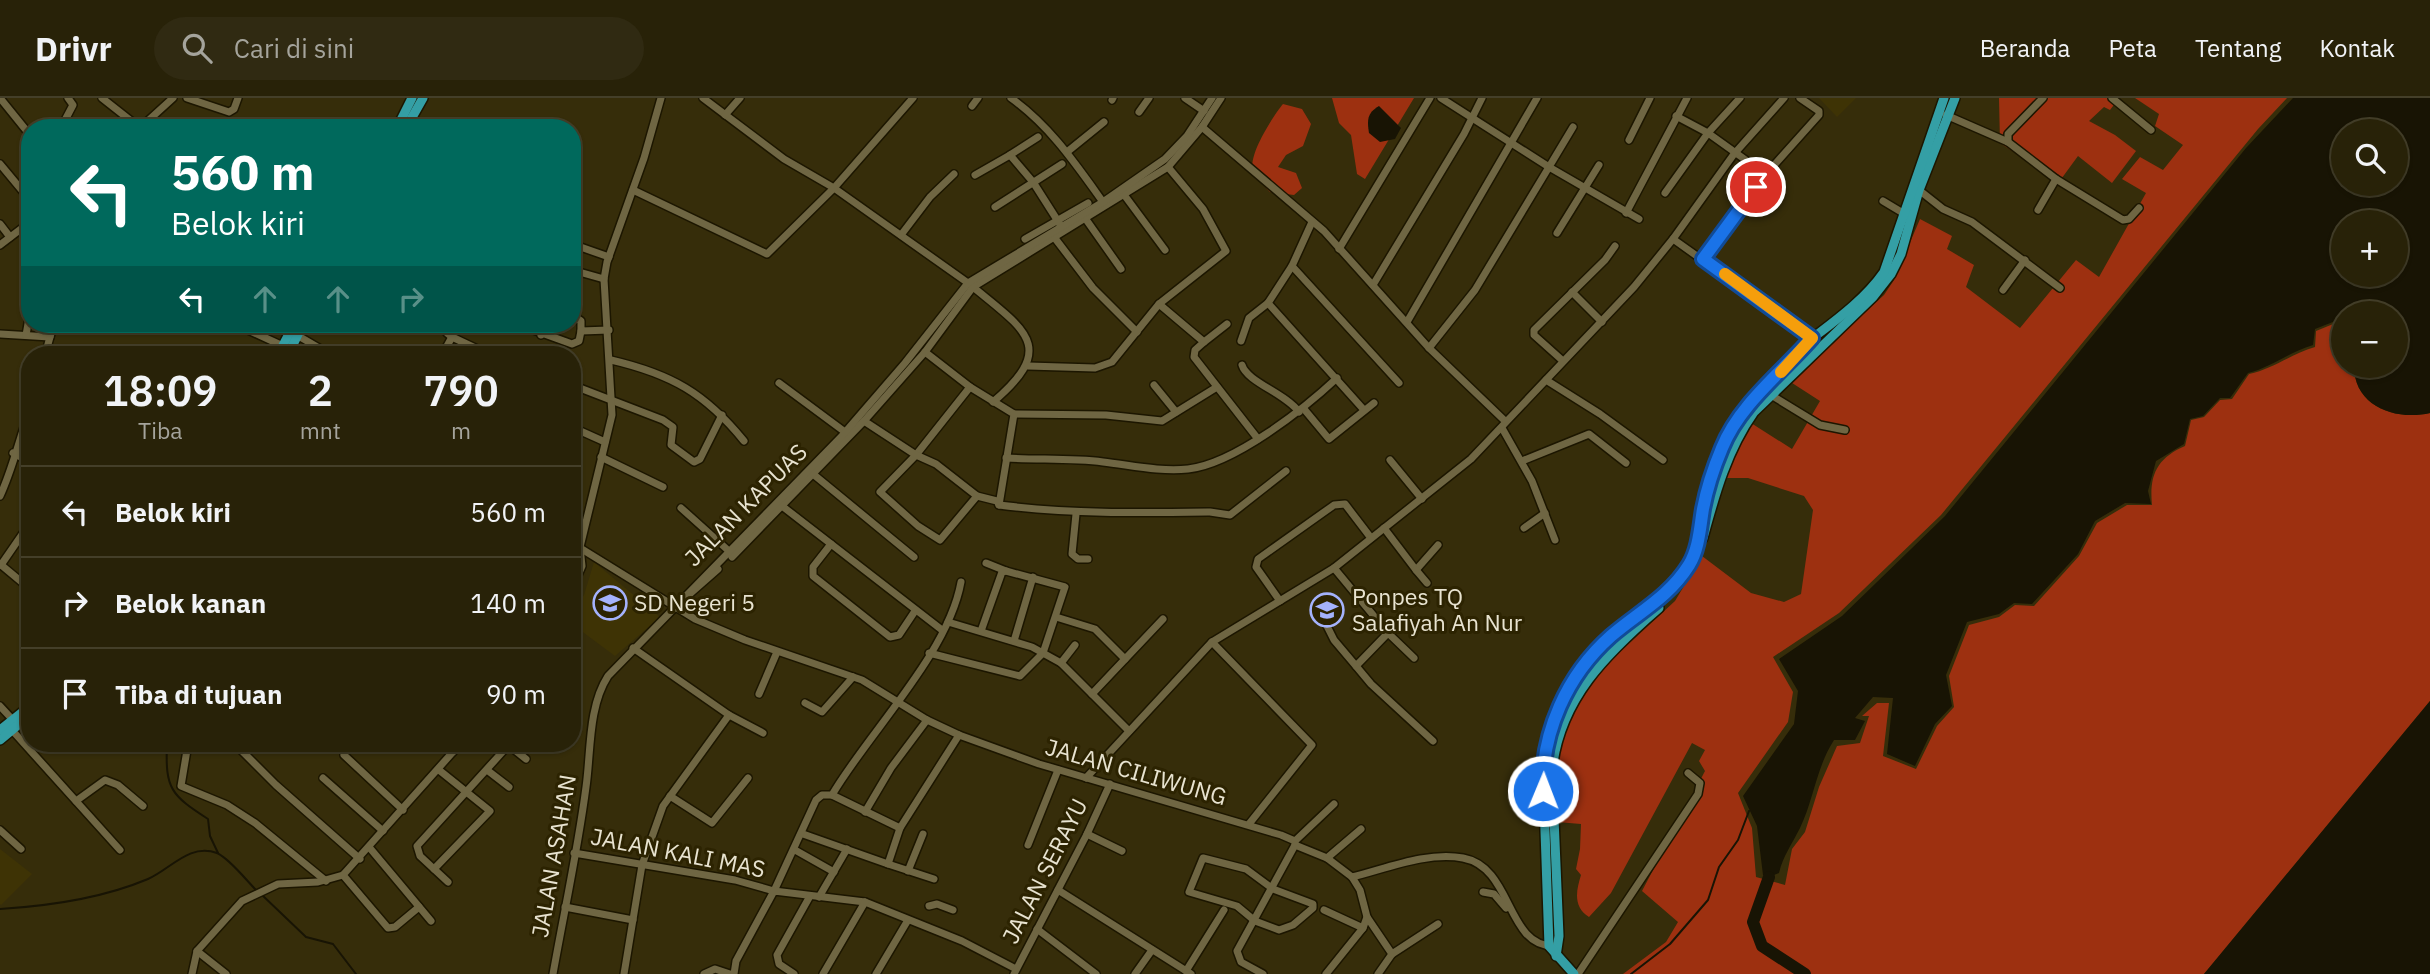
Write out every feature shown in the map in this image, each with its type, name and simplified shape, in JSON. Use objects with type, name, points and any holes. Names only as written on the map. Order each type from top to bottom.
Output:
[{"type":"main road","points":[[402,119],[412,98]]},
{"type":"main road","points":[[412,119],[423,98]]},
{"type":"main road","points":[[1576,974],[1556,956],[1554,946],[1543,773],[1548,736],[1566,696],[1594,654],[1671,593],[1694,561],[1731,451],[1754,412],[1853,310],[1884,272],[1893,254],[1903,213],[1944,98]]},
{"type":"main road","points":[[1694,561],[1711,481],[1730,429],[1812,338],[1872,297],[1898,263],[1919,190],[1946,115],[1955,98]]},
{"type":"main road","points":[[283,346],[292,333]]},
{"type":"main road","points":[[0,740],[21,715]]},
{"type":"main road","points":[[0,730],[21,720]]},
{"type":"street","points":[[0,98],[21,124]]},
{"type":"street","points":[[66,119],[73,105],[68,98]]},
{"type":"street","points":[[102,98],[129,119]]},
{"type":"street","points":[[150,119],[173,98]]},
{"type":"street","points":[[187,98],[229,112],[234,109],[238,98]]},
{"type":"street","points":[[581,527],[614,399],[604,279],[661,98]]},
{"type":"street","points":[[703,98],[784,159],[834,188],[901,234],[971,285],[1022,329],[1029,351],[1028,366],[1012,386],[993,402]]},
{"type":"street","points":[[725,115],[740,98]]},
{"type":"street","points":[[633,190],[767,254],[834,188],[913,98]]},
{"type":"street","points":[[972,106],[978,98]]},
{"type":"street","points":[[1011,98],[1041,121],[1103,202]]},
{"type":"street","points":[[1139,112],[1149,98]]},
{"type":"street","points":[[1185,98],[1204,111]]},
{"type":"street","name":"JALAN KAPUAS","points":[[675,606],[739,550],[864,421],[971,285],[1059,224],[1103,202],[1165,159],[1187,136],[1212,98]]},
{"type":"street","name":"JALAN KAPUAS","points":[[675,606],[908,366],[925,352],[971,285],[1125,196],[1168,167],[1202,127],[1221,98]]},
{"type":"street","points":[[1339,249],[1430,98]]},
{"type":"street","points":[[1441,98],[1549,167],[1639,219]]},
{"type":"street","points":[[1373,285],[1464,134],[1469,118],[1482,98]]},
{"type":"street","points":[[1407,321],[1537,98]]},
{"type":"street","points":[[1629,140],[1650,98]]},
{"type":"street","points":[[1665,193],[1708,133],[1740,98]]},
{"type":"street","points":[[1086,778],[1212,642],[1334,568],[1422,499],[1503,424],[1602,322],[1670,242],[1734,155],[1784,98]]},
{"type":"street","points":[[1703,259],[1768,172],[1819,116],[1819,111],[1800,98]]},
{"type":"street","points":[[2008,142],[2008,134],[2043,98]]},
{"type":"street","points":[[2112,98],[2151,130]]},
{"type":"street","points":[[1626,213],[1684,99]]},
{"type":"street","points":[[1946,115],[2008,142],[2056,179],[2123,220],[2129,219],[2139,208]]},
{"type":"street","points":[[1676,116],[1708,133],[1734,155],[1768,172]]},
{"type":"street","points":[[1067,152],[1104,122]]},
{"type":"street","points":[[1202,127],[1312,222],[1503,424],[1522,461],[1555,540]]},
{"type":"street","points":[[1429,348],[1475,290],[1573,127]]},
{"type":"street","points":[[975,175],[1038,137]]},
{"type":"street","points":[[1010,155],[1033,182],[1059,224]]},
{"type":"street","points":[[0,164],[21,189]]},
{"type":"street","points":[[995,208],[1062,164]]},
{"type":"street","points":[[1557,233],[1599,165]]},
{"type":"street","points":[[1028,366],[1104,366],[1112,362],[1159,304],[1224,254],[1226,248],[1203,209],[1168,167]]},
{"type":"street","points":[[901,234],[954,174]]},
{"type":"street","points":[[2038,210],[2056,179]]},
{"type":"street","points":[[1919,190],[1943,209],[1972,222],[2060,288]]},
{"type":"street","points":[[1125,196],[1165,250]]},
{"type":"street","points":[[1883,201],[1903,213]]},
{"type":"street","points":[[1026,239],[1059,224],[1088,203]]},
{"type":"street","points":[[1085,219],[1121,269]]},
{"type":"street","points":[[1241,341],[1249,318],[1268,303],[1292,266],[1312,222]]},
{"type":"street","points":[[0,224],[10,237]]},
{"type":"street","points":[[0,245],[21,229]]},
{"type":"street","points":[[1054,237],[1093,288],[1137,332]]},
{"type":"street","points":[[1670,242],[1703,259],[1812,338]]},
{"type":"street","points":[[1563,361],[1533,332],[1615,246]]},
{"type":"street","points":[[581,247],[609,257]]},
{"type":"street","points":[[2003,290],[2025,260]]},
{"type":"street","points":[[1292,266],[1399,383]]},
{"type":"street","points":[[581,273],[604,279]]},
{"type":"street","points":[[1572,292],[1602,322]]},
{"type":"street","points":[[1268,303],[1364,410]]},
{"type":"street","points":[[1159,304],[1204,342]]},
{"type":"street","points":[[581,321],[581,331],[609,330]]},
{"type":"street","points":[[1227,324],[1195,350],[1194,357],[1258,439]]},
{"type":"street","points":[[48,346],[51,333]]},
{"type":"street","points":[[255,333],[283,346]]},
{"type":"street","points":[[298,333],[318,346]]},
{"type":"street","points":[[447,333],[472,346]]},
{"type":"street","points":[[537,333],[572,344],[579,341],[581,333]]},
{"type":"street","points":[[0,334],[50,337]]},
{"type":"street","points":[[447,346],[452,337]]},
{"type":"street","points":[[925,352],[970,387],[1014,414],[1106,415],[1162,421],[1217,387]]},
{"type":"street","points":[[611,360],[673,379],[722,415],[744,441]]},
{"type":"street","points":[[1241,365],[1248,376],[1273,389],[1301,410],[1328,439],[1374,403]]},
{"type":"street","points":[[1006,458],[1099,461],[1189,469],[1258,439],[1301,410],[1337,378]]},
{"type":"street","points":[[1546,380],[1600,414],[1663,460]]},
{"type":"street","points":[[779,383],[845,432]]},
{"type":"street","points":[[1154,385],[1176,412]]},
{"type":"street","points":[[970,387],[916,455],[881,493],[931,534],[943,539],[977,496]]},
{"type":"street","points":[[581,388],[614,399],[670,425],[673,430],[671,445],[694,462],[700,459],[722,415]]},
{"type":"street","points":[[1771,395],[1820,425],[1845,430]]},
{"type":"street","points":[[999,505],[1014,414]]},
{"type":"street","points":[[864,421],[916,455],[936,464],[977,496],[997,501],[999,505],[1076,514],[1210,512],[1230,515],[1244,507],[1286,471]]},
{"type":"street","points":[[581,431],[605,442]]},
{"type":"street","points":[[0,496],[12,470],[13,453],[21,433]]},
{"type":"street","points":[[1522,461],[1589,434],[1626,463]]},
{"type":"street","points":[[13,453],[21,457]]},
{"type":"street","points":[[601,457],[663,487]]},
{"type":"street","points":[[1390,460],[1422,499]]},
{"type":"street","points":[[813,474],[914,557]]},
{"type":"street","points":[[1280,601],[1256,567],[1258,559],[1334,505],[1345,504],[1371,538]]},
{"type":"street","points":[[782,506],[942,630]]},
{"type":"street","points":[[681,508],[730,552]]},
{"type":"street","points":[[1524,528],[1545,513]]},
{"type":"street","points":[[1076,514],[1072,554],[1078,559],[1088,559]]},
{"type":"street","points":[[1384,528],[1427,583]]},
{"type":"street","points":[[21,541],[1,564],[21,581]]},
{"type":"street","points":[[831,544],[813,566],[813,576],[890,637],[899,635],[915,611]]},
{"type":"street","points":[[1416,570],[1438,545]]},
{"type":"street","name":"JALAN CILIWUNG","points":[[581,548],[704,623],[853,677],[926,720],[959,735],[1058,770],[1249,824],[1327,858],[1352,877]]},
{"type":"street","points":[[929,653],[1014,677],[1025,673],[1043,653],[1065,587],[986,564]]},
{"type":"street","points":[[1334,568],[1388,634],[1414,658]]},
{"type":"street","points":[[981,631],[999,577],[1006,570]]},
{"type":"street","points":[[1014,641],[1033,577]]},
{"type":"street","points":[[832,795],[948,622],[961,582]]},
{"type":"street","name":"JALAN ASAHAN","points":[[553,974],[599,693],[608,676],[675,606]]},
{"type":"street","points":[[1056,617],[1095,628],[1125,659]]},
{"type":"street","points":[[1092,694],[1163,619]]},
{"type":"street","points":[[948,622],[1014,641],[1061,663],[1129,731]]},
{"type":"street","points":[[1328,626],[1339,646],[1371,684],[1433,741]]},
{"type":"street","points":[[1356,666],[1388,634]]},
{"type":"street","points":[[1212,642],[1312,745],[1249,824]]},
{"type":"street","points":[[1061,663],[1075,645]]},
{"type":"street","points":[[633,648],[729,715],[763,733]]},
{"type":"street","points":[[759,694],[778,652]]},
{"type":"street","points":[[805,704],[822,712],[853,677]]},
{"type":"street","points":[[0,705],[21,735]]},
{"type":"street","points":[[624,974],[642,865],[663,806],[729,715]]},
{"type":"street","points":[[865,812],[891,768],[926,720]]},
{"type":"street","points":[[888,864],[900,828],[959,735]]},
{"type":"street","points":[[35,752],[120,850]]},
{"type":"street","points":[[187,752],[181,786],[227,805],[254,823],[326,881]]},
{"type":"street","points":[[243,752],[360,859]]},
{"type":"street","points":[[192,974],[197,951],[229,912],[268,886],[326,881],[343,875],[453,752]]},
{"type":"street","points":[[448,882],[417,852],[417,846],[503,752]]},
{"type":"street","points":[[516,752],[526,759]]},
{"type":"street","points":[[344,755],[403,810]]},
{"type":"street","points":[[487,769],[509,787]]},
{"type":"street","points":[[434,869],[489,813],[489,809],[439,770]]},
{"type":"street","points":[[1028,845],[1058,770]]},
{"type":"street","points":[[1576,974],[1698,794],[1700,783],[1688,772]]},
{"type":"street","points":[[323,778],[383,831]]},
{"type":"street","points":[[670,796],[712,823],[748,778]]},
{"type":"street","points":[[76,801],[104,780],[118,785],[143,806]]},
{"type":"street","name":"JALAN SERAYU","points":[[1015,972],[1110,784]]},
{"type":"street","points":[[774,891],[803,834],[816,800],[822,795],[832,795],[900,828]]},
{"type":"street","points":[[1263,974],[1241,962],[1237,954],[1295,843],[1334,804]]},
{"type":"street","points":[[1327,858],[1362,829]]},
{"type":"street","points":[[0,830],[21,849]]},
{"type":"street","points":[[803,834],[934,878]]},
{"type":"street","points":[[908,871],[923,834]]},
{"type":"street","points":[[1087,834],[1122,851]]},
{"type":"street","points":[[369,848],[431,921]]},
{"type":"street","points":[[819,897],[847,849]]},
{"type":"street","points":[[795,850],[834,872]]},
{"type":"street","name":"JALAN KALI MAS","points":[[574,853],[774,891],[865,902],[962,941],[1015,972]]},
{"type":"street","points":[[1202,858],[1255,873],[1273,889],[1313,904],[1313,908],[1283,929],[1255,921],[1237,906],[1189,892],[1202,858]]},
{"type":"street","points":[[1392,954],[1367,917],[1360,890],[1352,877],[1437,858],[1473,860],[1495,876],[1515,919]]},
{"type":"street","points":[[343,875],[387,928],[396,927],[419,907]]},
{"type":"street","name":"JALAN KALI MAS","points":[[732,974],[736,961],[774,891]]},
{"type":"street","points":[[1058,891],[1189,973],[1224,910]]},
{"type":"street","points":[[1483,892],[1494,894],[1540,943],[1554,946]]},
{"type":"street","points":[[794,974],[779,964],[777,955],[810,896]]},
{"type":"street","points":[[823,974],[865,902]]},
{"type":"street","points":[[929,906],[937,904],[953,910]]},
{"type":"street","points":[[565,907],[633,919]]},
{"type":"street","points":[[1324,910],[1363,928]]},
{"type":"street","points":[[1326,974],[1363,928],[1367,917]]},
{"type":"street","points":[[888,974],[878,971],[908,920]]},
{"type":"street","points":[[1378,974],[1392,954],[1438,924]]},
{"type":"street","points":[[1037,929],[1096,974]]},
{"type":"street","points":[[1135,974],[1152,950]]},
{"type":"street","points":[[197,951],[226,974]]},
{"type":"street","points":[[704,974],[715,970],[732,974]]},
{"type":"shaded area","points":[[1332,98],[1414,98],[1365,179],[1357,174],[1351,135],[1339,123]]},
{"type":"shaded area","points":[[1819,98],[1856,98],[1837,117]]},
{"type":"shaded area","points":[[1999,98],[2119,98],[2110,110],[2104,107],[2089,121],[2115,135],[2136,151],[2112,183],[2078,156],[2059,182],[2000,143]]},
{"type":"shaded area","points":[[2135,98],[2287,98],[2258,129],[1941,515],[1839,613],[1773,657],[1793,692],[1788,722],[1738,793],[1752,828],[1756,877],[1785,885],[1792,849],[1805,832],[1819,787],[1837,746],[1860,743],[1869,716],[1862,716],[1877,703],[1889,703],[1883,756],[1916,769],[1937,726],[1954,707],[1949,676],[1969,625],[1999,617],[2015,605],[2034,606],[2079,556],[2097,523],[2127,505],[2152,505],[2152,485],[2157,469],[2168,456],[2185,446],[2191,420],[2204,417],[2220,400],[2232,399],[2249,374],[2315,347],[2316,331],[2331,325],[2331,378],[2356,378],[2361,391],[2379,408],[2403,415],[2430,413],[2430,701],[2204,974],[1623,974],[1666,942],[1678,922],[1642,891],[1705,771],[1699,761],[1705,750],[1692,743],[1611,893],[1589,917],[1580,908],[1577,898],[1581,875],[1576,869],[1581,824],[1557,822],[1552,771],[1572,710],[1595,675],[1675,601],[1702,556],[1751,593],[1784,602],[1801,594],[1813,510],[1804,496],[1748,478],[1724,478],[1735,450],[1751,423],[1792,449],[1820,401],[1789,381],[1884,295],[1894,280],[1920,219],[1952,236],[1947,249],[1974,265],[1966,287],[2020,328],[2076,260],[2099,277],[2146,193],[2122,179],[2140,157],[2163,170],[2183,145],[2155,126],[2159,114]]},
{"type":"shaded area","points":[[2293,98],[2430,98],[2430,413],[2403,415],[2379,408],[2369,401],[2356,380],[2408,378],[2408,301],[2331,301],[2331,323],[2315,329],[2313,345],[2248,373],[2230,398],[2220,398],[2203,416],[2190,419],[2184,444],[2156,461],[2148,491],[2151,504],[2125,503],[2095,521],[2078,554],[2032,604],[2014,603],[1999,614],[1967,622],[1946,675],[1952,706],[1935,724],[1915,766],[1887,754],[1893,698],[1873,697],[1855,718],[1865,721],[1855,740],[1834,740],[1828,751],[1805,817],[1779,873],[1769,877],[1763,875],[1757,826],[1743,796],[1794,724],[1798,691],[1779,659],[1842,616],[1945,516],[2246,148]]},
{"type":"shaded area","points":[[1283,104],[1302,109],[1311,124],[1303,146],[1286,155],[1278,167],[1296,173],[1302,188],[1294,195],[1270,192],[1258,179],[1252,163],[1268,126]]},
{"type":"shaded area","points":[[1379,106],[1401,128],[1395,139],[1380,142],[1369,133],[1369,117]]},
{"type":"shaded area","name":"SD Negeri 5","points":[[594,562],[660,617],[615,656],[581,631],[581,599]]},
{"type":"shaded area","points":[[2430,701],[2430,974],[2204,974]]},
{"type":"shaded area","points":[[0,849],[32,874],[1,905],[0,904]]},
{"type":"waterway","points":[[167,752],[167,771],[173,789],[178,797],[208,819],[210,836],[218,853]]},
{"type":"waterway","points":[[1631,974],[1670,944],[1708,900],[1719,867],[1738,840],[1749,811]]},
{"type":"waterway","points":[[0,909],[56,903],[131,886],[198,851],[222,856],[256,890]]},
{"type":"waterway","points":[[1769,877],[1753,922],[1762,946],[1805,974]]},
{"type":"waterway","points":[[261,894],[306,937],[333,944],[356,974]]},
{"type":"slow traffic","points":[[1725,274],[1812,338],[1781,372]]},
{"type":"place","name":"SD Negeri 5","points":[[610,603]]},
{"type":"place","name":"Ponpes TQ Salafiyah An Nur","points":[[1327,610]]},
{"type":"route","points":[[1543,791],[1544,753],[1548,736],[1574,681],[1583,666],[1612,635],[1670,592],[1689,565],[1697,546],[1711,481],[1730,429],[1750,403],[1812,338],[1703,259],[1756,187]]}]
